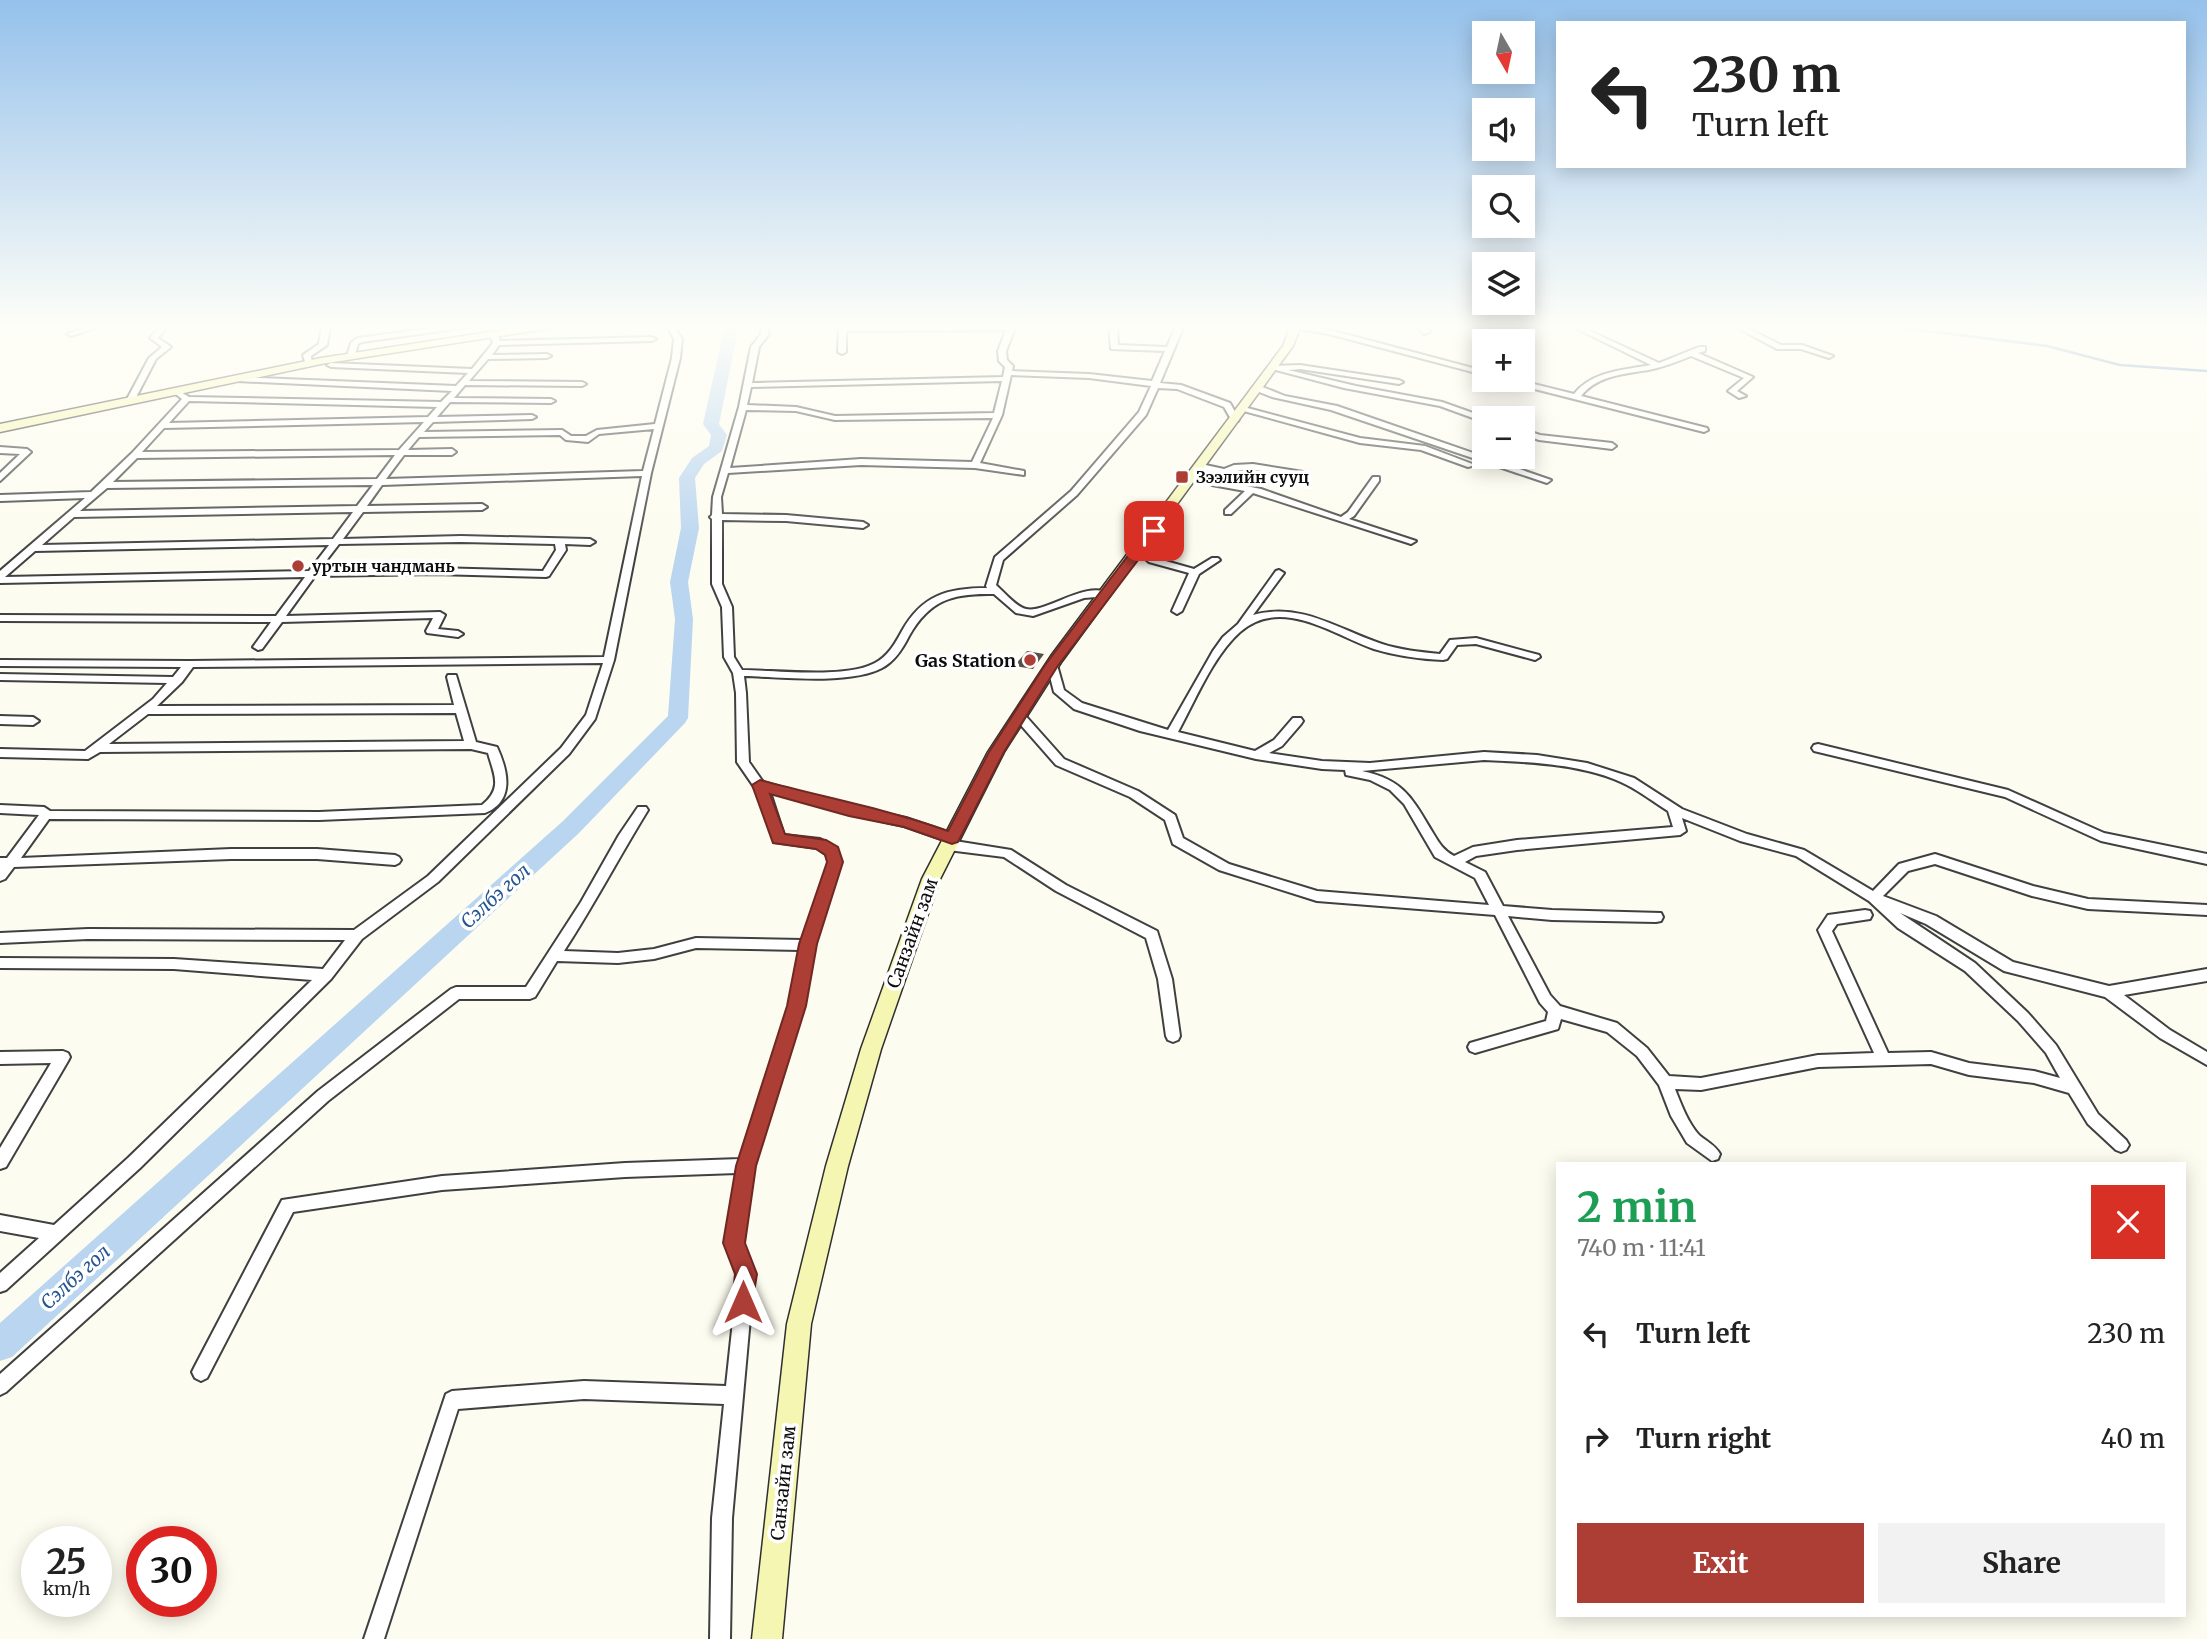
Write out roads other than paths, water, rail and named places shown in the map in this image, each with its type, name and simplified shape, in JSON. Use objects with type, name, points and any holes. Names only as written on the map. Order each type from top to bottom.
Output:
[{"type":"main road","points":[[0,428],[128,401]]},
{"type":"main road","name":"Санзайн зам","points":[[767,1639],[799,1324],[837,1166],[871,1049],[931,879],[996,752],[1052,665],[1248,401]]},
{"type":"street","points":[[0,578],[31,548],[95,495],[185,401]]},
{"type":"street","points":[[349,401],[526,401]]},
{"type":"street","points":[[0,1284],[134,1163],[326,975],[357,935],[433,879],[565,751],[591,716],[609,660],[664,401]]},
{"type":"street","points":[[720,1639],[722,1518],[746,1274],[734,1243],[746,1166],[796,1006],[808,944],[835,862],[832,851],[820,844],[779,839],[760,785],[743,762],[744,727],[738,673],[729,657],[727,607],[718,584],[715,517],[717,497],[744,401]]},
{"type":"street","points":[[975,465],[998,415],[1001,401]]},
{"type":"street","points":[[1105,594],[1083,595],[1033,613],[1020,611],[991,586],[998,559],[1074,493],[1143,413],[1148,401]]},
{"type":"street","points":[[1218,401],[1239,414],[1360,440],[1416,447],[1471,465]]},
{"type":"street","points":[[1310,401],[1427,437],[1547,480]]},
{"type":"street","points":[[1432,401],[1472,414]]},
{"type":"street","points":[[1593,401],[1704,430]]},
{"type":"street","points":[[258,647],[402,452],[447,403]]},
{"type":"street","points":[[743,407],[796,409],[835,418],[998,415]]},
{"type":"street","points":[[164,426],[532,418]]},
{"type":"street","points":[[416,435],[562,432],[569,438],[587,439],[597,432],[658,426]]},
{"type":"street","points":[[1535,436],[1612,446]]},
{"type":"street","points":[[1416,447],[1427,437]]},
{"type":"street","points":[[0,450],[27,452],[0,478]]},
{"type":"street","points":[[135,455],[452,452]]},
{"type":"street","points":[[726,471],[861,462],[975,465],[1021,473]]},
{"type":"street","points":[[1300,474],[1245,466],[1233,467],[1215,483],[1251,490],[1411,541]]},
{"type":"street","points":[[1201,467],[1225,472]]},
{"type":"street","points":[[105,485],[381,482],[647,473]]},
{"type":"street","points":[[1342,520],[1351,514],[1376,479]]},
{"type":"street","points":[[1228,512],[1251,490]]},
{"type":"street","points":[[0,498],[95,495]]},
{"type":"street","points":[[72,514],[482,508]]},
{"type":"street","points":[[715,517],[786,518],[863,525]]},
{"type":"street","points":[[31,548],[460,539],[590,542]]},
{"type":"street","points":[[0,578],[312,576],[435,571],[546,574],[561,550],[560,543]]},
{"type":"street","points":[[1139,550],[1152,559],[1195,572]]},
{"type":"street","points":[[1177,611],[1195,572],[1215,561]]},
{"type":"street","points":[[1171,734],[1221,649],[1279,573]]},
{"type":"street","points":[[738,673],[869,670],[896,653],[922,610],[954,593],[972,590],[998,592]]},
{"type":"street","points":[[1237,629],[1267,613],[1285,613],[1311,618],[1356,638],[1409,654],[1443,657],[1454,642],[1476,641],[1535,657]]},
{"type":"street","points":[[0,618],[440,615],[431,631],[458,634]]},
{"type":"street","points":[[0,663],[609,660]]},
{"type":"street","points":[[0,753],[79,756],[96,748],[145,710],[178,680],[190,664]]},
{"type":"street","points":[[1052,665],[1059,692],[1078,706],[1171,734],[1256,755],[1322,765],[1373,777],[1394,787],[1408,801],[1439,854],[1480,875],[1539,989],[1555,1011],[1612,1027],[1642,1052],[1665,1082],[1676,1111],[1692,1138],[1712,1154]]},
{"type":"street","points":[[0,677],[178,680]]},
{"type":"street","points":[[452,677],[471,745]]},
{"type":"street","points":[[145,710],[459,709]]},
{"type":"street","points":[[1019,716],[1060,762],[1143,800],[1171,818],[1177,841],[1224,867],[1317,896],[1363,902],[1499,909],[1552,915],[1656,917]]},
{"type":"street","points":[[0,720],[33,721]]},
{"type":"street","points":[[1256,755],[1278,743],[1297,721]]},
{"type":"street","points":[[0,876],[5,863],[47,816],[319,816],[485,809],[498,800],[503,788],[493,750],[471,745],[96,748]]},
{"type":"street","points":[[1818,748],[2008,794],[2101,837],[2207,859]]},
{"type":"street","points":[[1322,765],[1370,766],[1484,756],[1537,759],[1587,767],[1630,780],[1673,808],[1744,838],[1800,853],[1874,898],[1931,920],[1980,952],[2009,967],[2109,992],[2207,975]]},
{"type":"street","points":[[760,785],[849,810],[906,822],[950,842],[1007,853],[1061,888],[1152,934],[1165,979],[1173,1036]]},
{"type":"street","points":[[1455,861],[1473,852],[1517,845],[1681,831],[1673,808]]},
{"type":"street","points":[[0,809],[44,811],[47,816]]},
{"type":"street","points":[[0,1386],[323,1096],[457,993],[530,993],[586,906],[623,838],[642,810]]},
{"type":"street","points":[[5,863],[231,854],[317,854],[395,860]]},
{"type":"street","points":[[1874,898],[1905,866],[1935,859],[2032,891],[2088,904],[2207,910]]},
{"type":"street","points":[[1874,898],[1903,924],[1970,967],[2023,1017],[2051,1049],[2093,1119],[2121,1145]]},
{"type":"street","points":[[1865,915],[1833,919],[1825,930],[1883,1058]]},
{"type":"street","points":[[0,938],[88,934],[357,935]]},
{"type":"street","points":[[554,956],[618,958],[654,954],[696,943],[808,944]]},
{"type":"street","points":[[0,963],[174,964],[326,975]]},
{"type":"street","points":[[2109,992],[2165,1034],[2207,1059]]},
{"type":"street","points":[[1475,1047],[1553,1025],[1555,1011]]},
{"type":"street","points":[[0,1058],[64,1057],[0,1162]]},
{"type":"street","points":[[1665,1082],[1701,1084],[1818,1061],[1883,1058],[1940,1059],[1969,1069],[2034,1077],[2075,1088]]},
{"type":"street","points":[[201,1372],[288,1205],[442,1183],[625,1170],[746,1166]]},
{"type":"street","points":[[0,1223],[56,1233]]},
{"type":"street","points":[[374,1639],[452,1400],[584,1390],[732,1395]]},
{"type":"waterway","name":"Сэлбэ гол","points":[[0,1345],[571,827],[678,718],[684,619],[679,582],[690,528],[687,478],[698,461],[716,448],[719,435],[711,424],[716,401]]},
{"type":"place","name":"Зээлийн сууц","points":[[1182,477]]},
{"type":"place","name":"уртын чандмань","points":[[298,566]]},
{"type":"place","name":"Gas Station","points":[[1030,660]]}]
